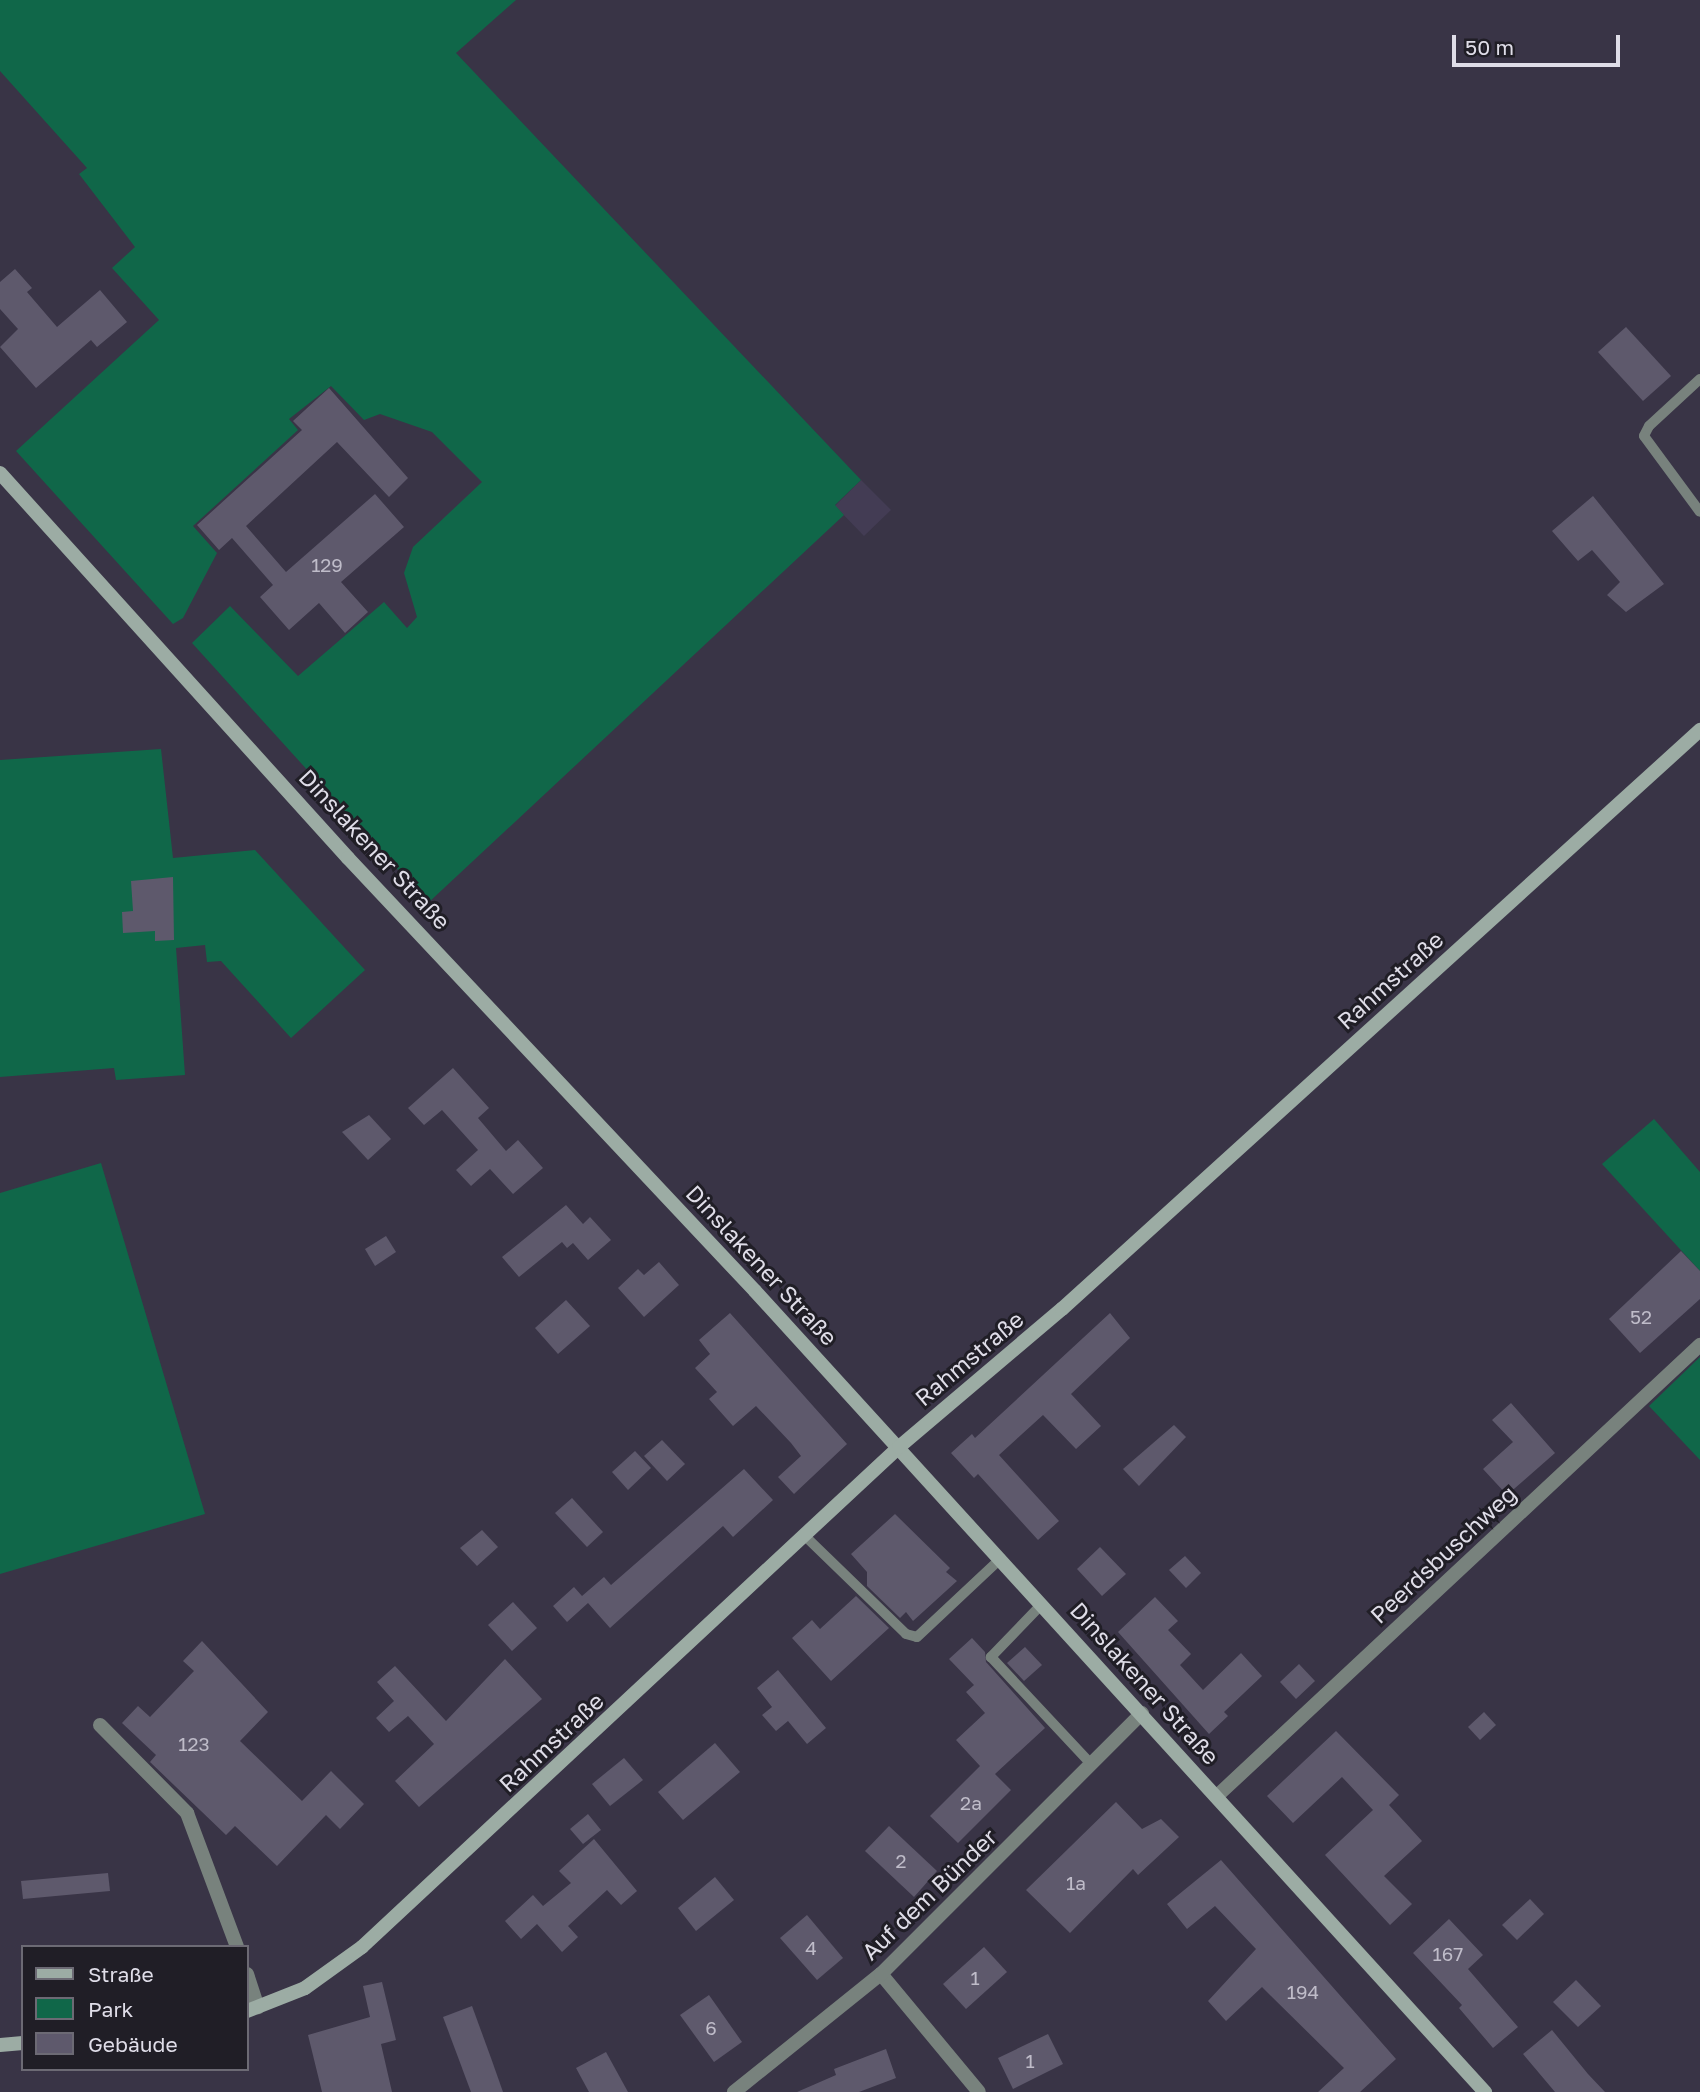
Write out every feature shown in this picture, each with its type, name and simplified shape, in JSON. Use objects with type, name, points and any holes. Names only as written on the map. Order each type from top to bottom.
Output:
[{"type":"main road","name":"Dinslakener Straße","points":[[0,472],[348,858],[899,1447],[1485,2092]]},
{"type":"main road","name":"Rahmstraße","points":[[253,2009],[305,1988],[362,1947],[899,1447],[1062,1309],[1700,730]]},
{"type":"main road","points":[[0,2045],[21,2043]]},
{"type":"street","name":"Peerdsbuschweg","points":[[1217,1796],[1700,1345]]},
{"type":"street","name":"Auf dem Bünder","points":[[734,2092],[881,1974],[1093,1765],[1142,1713]]},
{"type":"street","points":[[100,1725],[191,1820],[236,1945]]},
{"type":"street","points":[[881,1974],[979,2092]]},
{"type":"street","name":"Rahmstraße","points":[[248,1980],[253,2009]]},
{"type":"lane","points":[[1700,379],[1649,426],[1644,436],[1700,512]]},
{"type":"lane","points":[[806,1536],[906,1634],[917,1637],[1000,1558]]},
{"type":"lane","points":[[1042,1604],[991,1657],[1093,1765]]},
{"type":"shaded area","points":[[861,480],[891,510],[864,536],[835,506]]},
{"type":"green space","points":[[0,0],[516,0],[456,53],[861,480],[835,505],[844,515],[428,903],[192,643],[230,606],[298,676],[384,602],[407,628],[417,617],[404,573],[413,547],[482,482],[432,432],[380,414],[364,420],[331,386],[289,419],[298,430],[193,526],[217,553],[183,618],[173,624],[16,451],[159,320],[112,268],[135,247],[79,174],[87,168],[0,71]]},
{"type":"green space","points":[[161,749],[173,858],[255,850],[365,970],[291,1038],[221,961],[207,962],[205,945],[176,948],[185,1075],[116,1080],[114,1068],[0,1077],[0,760]]},
{"type":"green space","points":[[1654,1119],[1700,1172],[1700,1271],[1602,1164]]},
{"type":"green space","points":[[101,1163],[205,1514],[0,1574],[0,1193]]},
{"type":"green space","points":[[1700,1357],[1700,1460],[1649,1406]]},
{"type":"building","points":[[15,269],[32,288],[27,292],[57,327],[100,290],[127,322],[97,347],[91,340],[36,388],[0,347],[18,329],[0,309],[0,282]]},
{"type":"building","points":[[1626,327],[1671,376],[1643,401],[1598,352]]},
{"type":"building","points":[[329,388],[408,478],[389,497],[337,442],[246,526],[286,572],[375,494],[404,527],[341,582],[368,612],[345,633],[319,603],[289,630],[260,597],[273,585],[232,538],[219,550],[197,525],[302,430],[293,421]]},
{"type":"building","points":[[1593,496],[1664,584],[1626,612],[1607,595],[1620,582],[1592,550],[1578,561],[1552,531]]},
{"type":"building","points":[[173,877],[174,940],[155,941],[155,931],[123,933],[122,912],[133,911],[131,881]]},
{"type":"building","points":[[453,1068],[489,1108],[478,1118],[506,1151],[518,1140],[543,1168],[513,1194],[490,1169],[471,1186],[456,1170],[478,1150],[442,1110],[424,1125],[408,1108]]},
{"type":"building","points":[[369,1115],[391,1139],[368,1160],[342,1132]]},
{"type":"building","points":[[566,1205],[583,1224],[590,1217],[611,1240],[588,1260],[573,1243],[567,1248],[562,1242],[519,1277],[502,1257]]},
{"type":"building","points":[[386,1236],[396,1252],[375,1266],[365,1249]]},
{"type":"building","points":[[1681,1251],[1700,1271],[1700,1299],[1640,1353],[1609,1319]]},
{"type":"building","points":[[659,1262],[679,1285],[644,1317],[618,1288],[638,1269],[644,1275]]},
{"type":"building","points":[[566,1300],[590,1326],[558,1354],[535,1328]]},
{"type":"building","points":[[730,1313],[847,1444],[794,1494],[778,1477],[801,1456],[791,1443],[756,1406],[733,1426],[709,1399],[717,1392],[695,1368],[710,1354],[699,1340]]},
{"type":"building","points":[[1110,1313],[1130,1338],[1071,1394],[1101,1426],[1076,1449],[1043,1415],[999,1455],[1059,1521],[1038,1540],[978,1474],[974,1478],[951,1453],[972,1434],[975,1438]]},
{"type":"building","points":[[1511,1403],[1555,1453],[1507,1495],[1483,1469],[1513,1442],[1492,1420]]},
{"type":"building","points":[[1174,1425],[1186,1437],[1139,1486],[1123,1469]]},
{"type":"building","points":[[662,1440],[685,1464],[667,1481],[644,1456]]},
{"type":"building","points":[[635,1451],[651,1468],[628,1490],[612,1472]]},
{"type":"building","points":[[744,1469],[773,1500],[733,1537],[723,1526],[610,1628],[588,1603],[567,1622],[553,1606],[574,1587],[582,1596],[604,1577],[611,1585]]},
{"type":"building","points":[[572,1498],[603,1532],[587,1547],[555,1513]]},
{"type":"building","points":[[895,1514],[950,1568],[946,1572],[957,1581],[913,1621],[906,1612],[900,1618],[867,1586],[867,1572],[851,1554]]},
{"type":"building","points":[[482,1530],[498,1547],[477,1566],[460,1548]]},
{"type":"building","points":[[1100,1547],[1126,1574],[1102,1596],[1077,1569]]},
{"type":"building","points":[[1185,1556],[1201,1573],[1186,1588],[1169,1570]]},
{"type":"building","points":[[856,1596],[889,1628],[831,1681],[792,1638],[812,1620],[820,1629]]},
{"type":"building","points":[[1155,1597],[1178,1621],[1168,1630],[1191,1654],[1180,1665],[1203,1690],[1241,1653],[1262,1676],[1224,1712],[1228,1716],[1209,1734],[1118,1632]]},
{"type":"building","points":[[513,1602],[537,1628],[512,1651],[488,1625]]},
{"type":"building","points":[[972,1638],[985,1652],[986,1662],[1045,1728],[995,1774],[1011,1790],[958,1843],[930,1816],[980,1766],[956,1740],[985,1713],[966,1692],[974,1685],[949,1659]]},
{"type":"building","points":[[202,1641],[268,1712],[240,1741],[302,1801],[331,1771],[364,1804],[340,1829],[326,1815],[277,1866],[235,1826],[226,1835],[150,1762],[156,1755],[122,1723],[138,1706],[150,1717],[194,1671],[183,1661]]},
{"type":"building","points":[[1025,1647],[1042,1665],[1024,1681],[1007,1663]]},
{"type":"building","points":[[505,1659],[542,1699],[419,1807],[395,1781],[434,1744],[408,1716],[389,1732],[376,1718],[394,1701],[377,1682],[395,1666],[446,1721]]},
{"type":"building","points":[[1299,1664],[1315,1681],[1296,1699],[1280,1682]]},
{"type":"building","points":[[778,1670],[826,1728],[807,1744],[788,1721],[776,1731],[762,1715],[772,1707],[757,1688]]},
{"type":"building","points":[[1484,1712],[1496,1725],[1480,1740],[1468,1727]]},
{"type":"building","points":[[1336,1731],[1399,1795],[1389,1805],[1422,1841],[1384,1876],[1412,1904],[1390,1925],[1325,1855],[1373,1810],[1342,1777],[1293,1823],[1267,1796]]},
{"type":"building","points":[[715,1743],[740,1772],[683,1820],[658,1792]]},
{"type":"building","points":[[624,1758],[643,1780],[610,1806],[592,1784]]},
{"type":"building","points":[[1116,1802],[1142,1829],[1161,1819],[1179,1837],[1138,1875],[1133,1869],[1070,1933],[1026,1890]]},
{"type":"building","points":[[588,1814],[601,1830],[583,1844],[570,1829]]},
{"type":"building","points":[[889,1826],[937,1871],[914,1897],[865,1851]]},
{"type":"building","points":[[594,1839],[637,1891],[621,1905],[607,1890],[568,1926],[578,1937],[562,1952],[537,1924],[521,1939],[505,1921],[533,1895],[543,1906],[571,1883],[559,1871]]},
{"type":"building","points":[[1221,1860],[1396,2059],[1360,2092],[1318,2092],[1344,2068],[1262,1987],[1226,2021],[1208,2001],[1256,1949],[1215,1906],[1187,1929],[1167,1904]]},
{"type":"building","points":[[108,1873],[110,1891],[23,1899],[21,1881]]},
{"type":"building","points":[[715,1877],[734,1900],[696,1931],[678,1908]]},
{"type":"building","points":[[1530,1899],[1544,1914],[1517,1940],[1502,1925]]},
{"type":"building","points":[[807,1915],[843,1958],[817,1980],[780,1938]]},
{"type":"building","points":[[1449,1919],[1483,1955],[1468,1969],[1518,2027],[1493,2048],[1459,2008],[1462,2005],[1413,1953]]},
{"type":"building","points":[[984,1947],[1007,1972],[966,2009],[943,1984]]},
{"type":"building","points":[[1576,1980],[1601,2006],[1578,2027],[1553,2002]]},
{"type":"building","points":[[382,1982],[396,2040],[381,2044],[392,2092],[322,2092],[308,2035],[370,2017],[363,1986]]},
{"type":"building","points":[[709,1995],[742,2042],[714,2062],[680,2015]]},
{"type":"building","points":[[472,2006],[503,2092],[471,2092],[443,2017]]},
{"type":"building","points":[[1552,2030],[1605,2092],[1555,2092],[1523,2054]]},
{"type":"building","points":[[1048,2034],[1063,2064],[1013,2089],[998,2058]]},
{"type":"building","points":[[886,2049],[896,2078],[859,2092],[797,2092],[836,2075],[834,2069]]},
{"type":"building","points":[[606,2052],[628,2092],[589,2092],[576,2068]]}]
